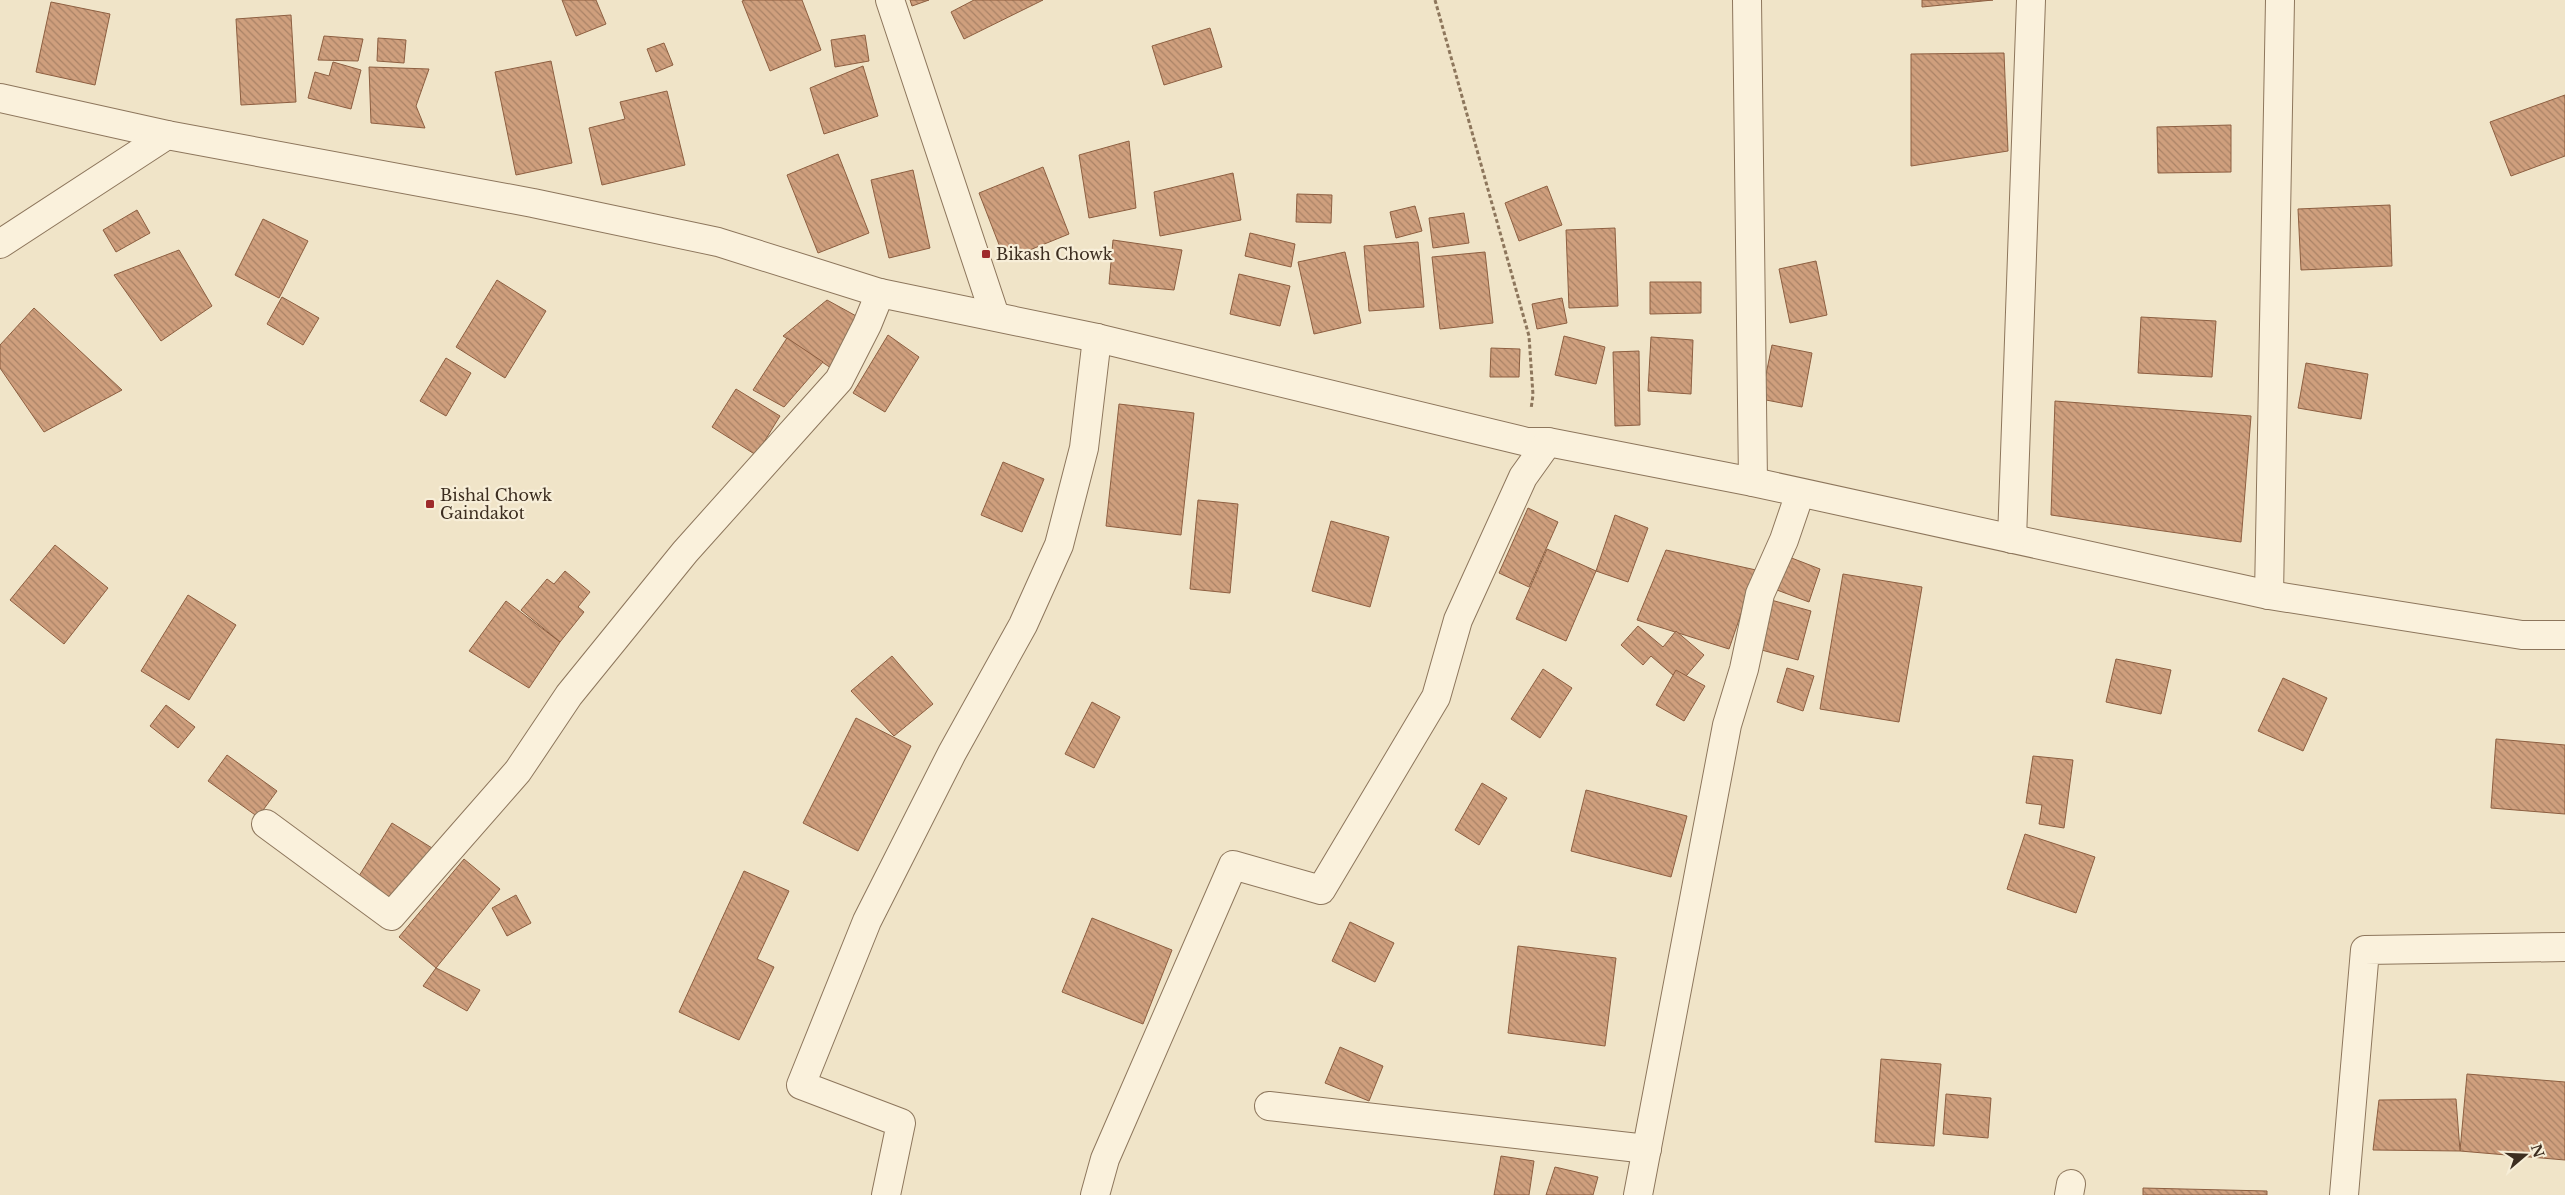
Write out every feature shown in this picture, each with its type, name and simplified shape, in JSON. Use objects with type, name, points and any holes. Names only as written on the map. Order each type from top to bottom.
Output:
[{"type":"street","points":[[890,0],[995,316]]},
{"type":"street","points":[[1747,0],[1753,482]]},
{"type":"street","points":[[2012,539],[2031,0]]},
{"type":"street","points":[[2268,595],[2280,0]]},
{"type":"street","points":[[0,98],[167,135],[533,203],[718,242],[880,293],[1097,338],[1538,442],[1753,482],[2268,595],[2522,634],[2565,634]]},
{"type":"street","points":[[0,244],[167,135]]},
{"type":"street","points":[[266,824],[391,916],[518,771],[569,695],[685,552],[840,380],[867,325],[880,293]]},
{"type":"street","points":[[886,1195],[900,1124],[801,1085],[867,921],[952,753],[1023,625],[1059,546],[1084,448],[1097,338]]},
{"type":"street","points":[[1095,1195],[1105,1158],[1233,866],[1321,890],[1436,697],[1458,620],[1538,442]]},
{"type":"street","points":[[1638,1195],[1727,725],[1744,669],[1760,594],[1784,540],[1800,493]]},
{"type":"street","points":[[2344,1195],[2365,950],[2565,947]]},
{"type":"street","points":[[1270,1106],[1647,1149]]},
{"type":"path","points":[[1435,0],[1529,336],[1538,442]]},
{"type":"building","points":[[562,0],[596,0],[606,24],[576,36]]},
{"type":"building","points":[[802,0],[821,50],[770,71],[742,1]]},
{"type":"building","points":[[910,0],[929,0],[912,6]]},
{"type":"building","points":[[974,0],[1043,0],[964,39],[951,12]]},
{"type":"building","points":[[1922,0],[1993,0],[1922,7]]},
{"type":"building","points":[[51,2],[110,14],[95,85],[36,72]]},
{"type":"building","points":[[291,15],[296,102],[241,105],[236,19]]},
{"type":"building","points":[[1210,28],[1222,67],[1164,85],[1152,46]]},
{"type":"building","points":[[865,35],[869,61],[835,67],[831,40]]},
{"type":"building","points":[[324,36],[363,39],[358,61],[318,60]]},
{"type":"building","points":[[378,38],[406,40],[404,63],[377,61]]},
{"type":"building","points":[[664,43],[673,65],[656,72],[647,49]]},
{"type":"building","points":[[2004,53],[2008,151],[1911,166],[1911,54]]},
{"type":"building","points":[[551,61],[572,163],[516,175],[495,72]]},
{"type":"building","points":[[333,62],[361,70],[351,109],[308,98],[315,72],[329,76]]},
{"type":"building","points":[[863,66],[878,116],[824,134],[810,88]]},
{"type":"building","points":[[369,67],[429,69],[416,106],[425,128],[371,123]]},
{"type":"building","points":[[667,91],[685,165],[602,185],[589,128],[625,119],[620,102]]},
{"type":"building","points":[[2565,95],[2565,156],[2511,176],[2490,122]]},
{"type":"building","points":[[2231,125],[2231,172],[2158,173],[2157,127]]},
{"type":"building","points":[[1129,141],[1136,208],[1089,218],[1079,155]]},
{"type":"building","points":[[838,154],[869,233],[818,253],[787,175]]},
{"type":"building","points":[[1043,167],[1069,234],[1005,260],[979,193]]},
{"type":"building","points":[[913,170],[930,248],[889,258],[871,180]]},
{"type":"building","points":[[1233,173],[1241,220],[1160,236],[1154,192]]},
{"type":"building","points":[[1547,186],[1562,225],[1519,241],[1505,203]]},
{"type":"building","points":[[1297,194],[1332,195],[1331,223],[1296,222]]},
{"type":"building","points":[[2390,205],[2392,266],[2301,270],[2298,209]]},
{"type":"building","points":[[1415,206],[1422,231],[1396,238],[1390,212]]},
{"type":"building","points":[[137,210],[150,233],[116,252],[103,230]]},
{"type":"building","points":[[1464,213],[1469,243],[1433,248],[1429,218]]},
{"type":"building","points":[[263,219],[308,241],[279,298],[235,275]]},
{"type":"building","points":[[1615,228],[1618,306],[1569,308],[1566,230]]},
{"type":"building","points":[[1250,233],[1295,244],[1291,267],[1245,256]]},
{"type":"building","points":[[1113,240],[1182,250],[1174,290],[1109,284]]},
{"type":"building","points":[[1418,242],[1424,307],[1369,311],[1364,246]]},
{"type":"building","points":[[179,250],[212,306],[161,341],[114,275]]},
{"type":"building","points":[[1345,252],[1361,323],[1314,334],[1298,262]]},
{"type":"building","points":[[1485,252],[1493,323],[1440,329],[1432,257]]},
{"type":"building","points":[[1816,261],[1827,315],[1790,323],[1779,269]]},
{"type":"building","points":[[1239,274],[1290,286],[1280,326],[1230,314]]},
{"type":"building","points":[[497,280],[546,311],[505,378],[456,347]]},
{"type":"building","points":[[1650,282],[1701,282],[1701,313],[1650,314]]},
{"type":"building","points":[[282,297],[319,318],[303,345],[267,324]]},
{"type":"building","points":[[1562,298],[1567,323],[1537,329],[1532,304]]},
{"type":"building","points":[[827,300],[858,317],[837,372],[783,336]]},
{"type":"building","points":[[34,308],[122,390],[44,432],[0,368],[0,345]]},
{"type":"building","points":[[2141,317],[2216,321],[2212,377],[2138,373]]},
{"type":"building","points":[[888,335],[919,357],[885,412],[853,393]]},
{"type":"building","points":[[1564,336],[1605,347],[1596,384],[1555,375]]},
{"type":"building","points":[[1651,337],[1693,340],[1691,394],[1648,391]]},
{"type":"building","points":[[787,338],[823,362],[784,407],[753,390]]},
{"type":"building","points":[[1772,345],[1812,353],[1802,407],[1761,399]]},
{"type":"building","points":[[1491,348],[1520,349],[1519,377],[1490,377]]},
{"type":"building","points":[[1639,351],[1640,425],[1615,426],[1613,352]]},
{"type":"building","points":[[446,358],[471,373],[446,416],[420,401]]},
{"type":"building","points":[[2306,363],[2368,374],[2361,419],[2298,408]]},
{"type":"building","points":[[736,389],[780,416],[756,455],[712,427]]},
{"type":"building","points":[[2055,401],[2251,416],[2241,542],[2051,515]]},
{"type":"building","points":[[1119,404],[1194,413],[1181,535],[1106,526]]},
{"type":"building","points":[[1003,462],[1044,479],[1022,532],[981,515]]},
{"type":"building","points":[[1198,500],[1238,504],[1230,593],[1190,589]]},
{"type":"building","points":[[1528,508],[1558,522],[1529,587],[1499,573]]},
{"type":"building","points":[[1615,515],[1648,528],[1628,582],[1596,571]]},
{"type":"building","points":[[1331,521],[1389,537],[1370,607],[1312,591]]},
{"type":"building","points":[[55,545],[108,588],[64,644],[10,600]]},
{"type":"building","points":[[1547,549],[1596,571],[1566,641],[1516,619]]},
{"type":"building","points":[[1666,550],[1756,570],[1729,649],[1637,620]]},
{"type":"building","points":[[1789,557],[1820,569],[1809,602],[1777,590]]},
{"type":"building","points":[[565,571],[590,592],[578,607],[584,612],[560,642],[521,610],[547,579],[554,584]]},
{"type":"building","points":[[1843,574],[1922,587],[1899,722],[1820,709]]},
{"type":"building","points":[[188,595],[236,625],[189,700],[141,671]]},
{"type":"building","points":[[1771,600],[1811,611],[1798,660],[1758,649]]},
{"type":"building","points":[[506,601],[560,642],[529,688],[469,651]]},
{"type":"building","points":[[1638,626],[1663,647],[1676,631],[1704,655],[1681,682],[1651,656],[1643,665],[1621,645]]},
{"type":"building","points":[[892,656],[933,704],[894,736],[851,691]]},
{"type":"building","points":[[2116,659],[2171,670],[2161,714],[2106,702]]},
{"type":"building","points":[[1787,668],[1814,676],[1803,711],[1777,702]]},
{"type":"building","points":[[1543,669],[1572,688],[1540,738],[1511,719]]},
{"type":"building","points":[[1676,670],[1705,686],[1684,721],[1656,705]]},
{"type":"building","points":[[2283,678],[2327,698],[2303,751],[2258,731]]},
{"type":"building","points":[[1092,702],[1120,717],[1094,768],[1065,754]]},
{"type":"building","points":[[166,705],[195,727],[178,748],[150,726]]},
{"type":"building","points":[[856,718],[911,746],[858,851],[803,823]]},
{"type":"building","points":[[2496,739],[2565,745],[2565,814],[2491,808]]},
{"type":"building","points":[[227,755],[277,791],[258,817],[208,781]]},
{"type":"building","points":[[2033,756],[2073,760],[2064,828],[2039,824],[2042,805],[2026,803]]},
{"type":"building","points":[[1482,783],[1507,798],[1479,845],[1455,830]]},
{"type":"building","points":[[1586,790],[1687,816],[1671,877],[1571,851]]},
{"type":"building","points":[[392,823],[432,848],[394,909],[354,884]]},
{"type":"building","points":[[2025,834],[2095,857],[2076,913],[2007,889]]},
{"type":"building","points":[[464,859],[500,889],[436,968],[399,937]]},
{"type":"building","points":[[744,871],[789,891],[757,959],[774,967],[739,1040],[679,1012]]},
{"type":"building","points":[[516,895],[531,923],[507,936],[492,908]]},
{"type":"building","points":[[1092,918],[1172,950],[1143,1024],[1062,992]]},
{"type":"building","points":[[1350,922],[1394,943],[1375,982],[1332,961]]},
{"type":"building","points":[[1518,946],[1616,958],[1605,1046],[1508,1033]]},
{"type":"building","points":[[436,968],[480,990],[467,1011],[423,986]]},
{"type":"building","points":[[1340,1047],[1383,1066],[1369,1101],[1325,1083]]},
{"type":"building","points":[[1881,1059],[1941,1064],[1934,1146],[1875,1142]]},
{"type":"building","points":[[2467,1074],[2565,1082],[2565,1160],[2460,1151]]},
{"type":"building","points":[[1946,1094],[1991,1098],[1988,1138],[1943,1134]]},
{"type":"building","points":[[2456,1099],[2460,1151],[2373,1150],[2379,1100]]},
{"type":"building","points":[[1501,1156],[1534,1161],[1529,1195],[1494,1195]]},
{"type":"building","points":[[1555,1167],[1598,1177],[1593,1195],[1546,1195]]},
{"type":"building","points":[[2143,1188],[2267,1191],[2267,1195],[2143,1195]]},
{"type":"place","name":"Bikash Chowk","points":[[986,254]]},
{"type":"place","name":"Bishal Chowk Gaindakot","points":[[430,504]]}]
